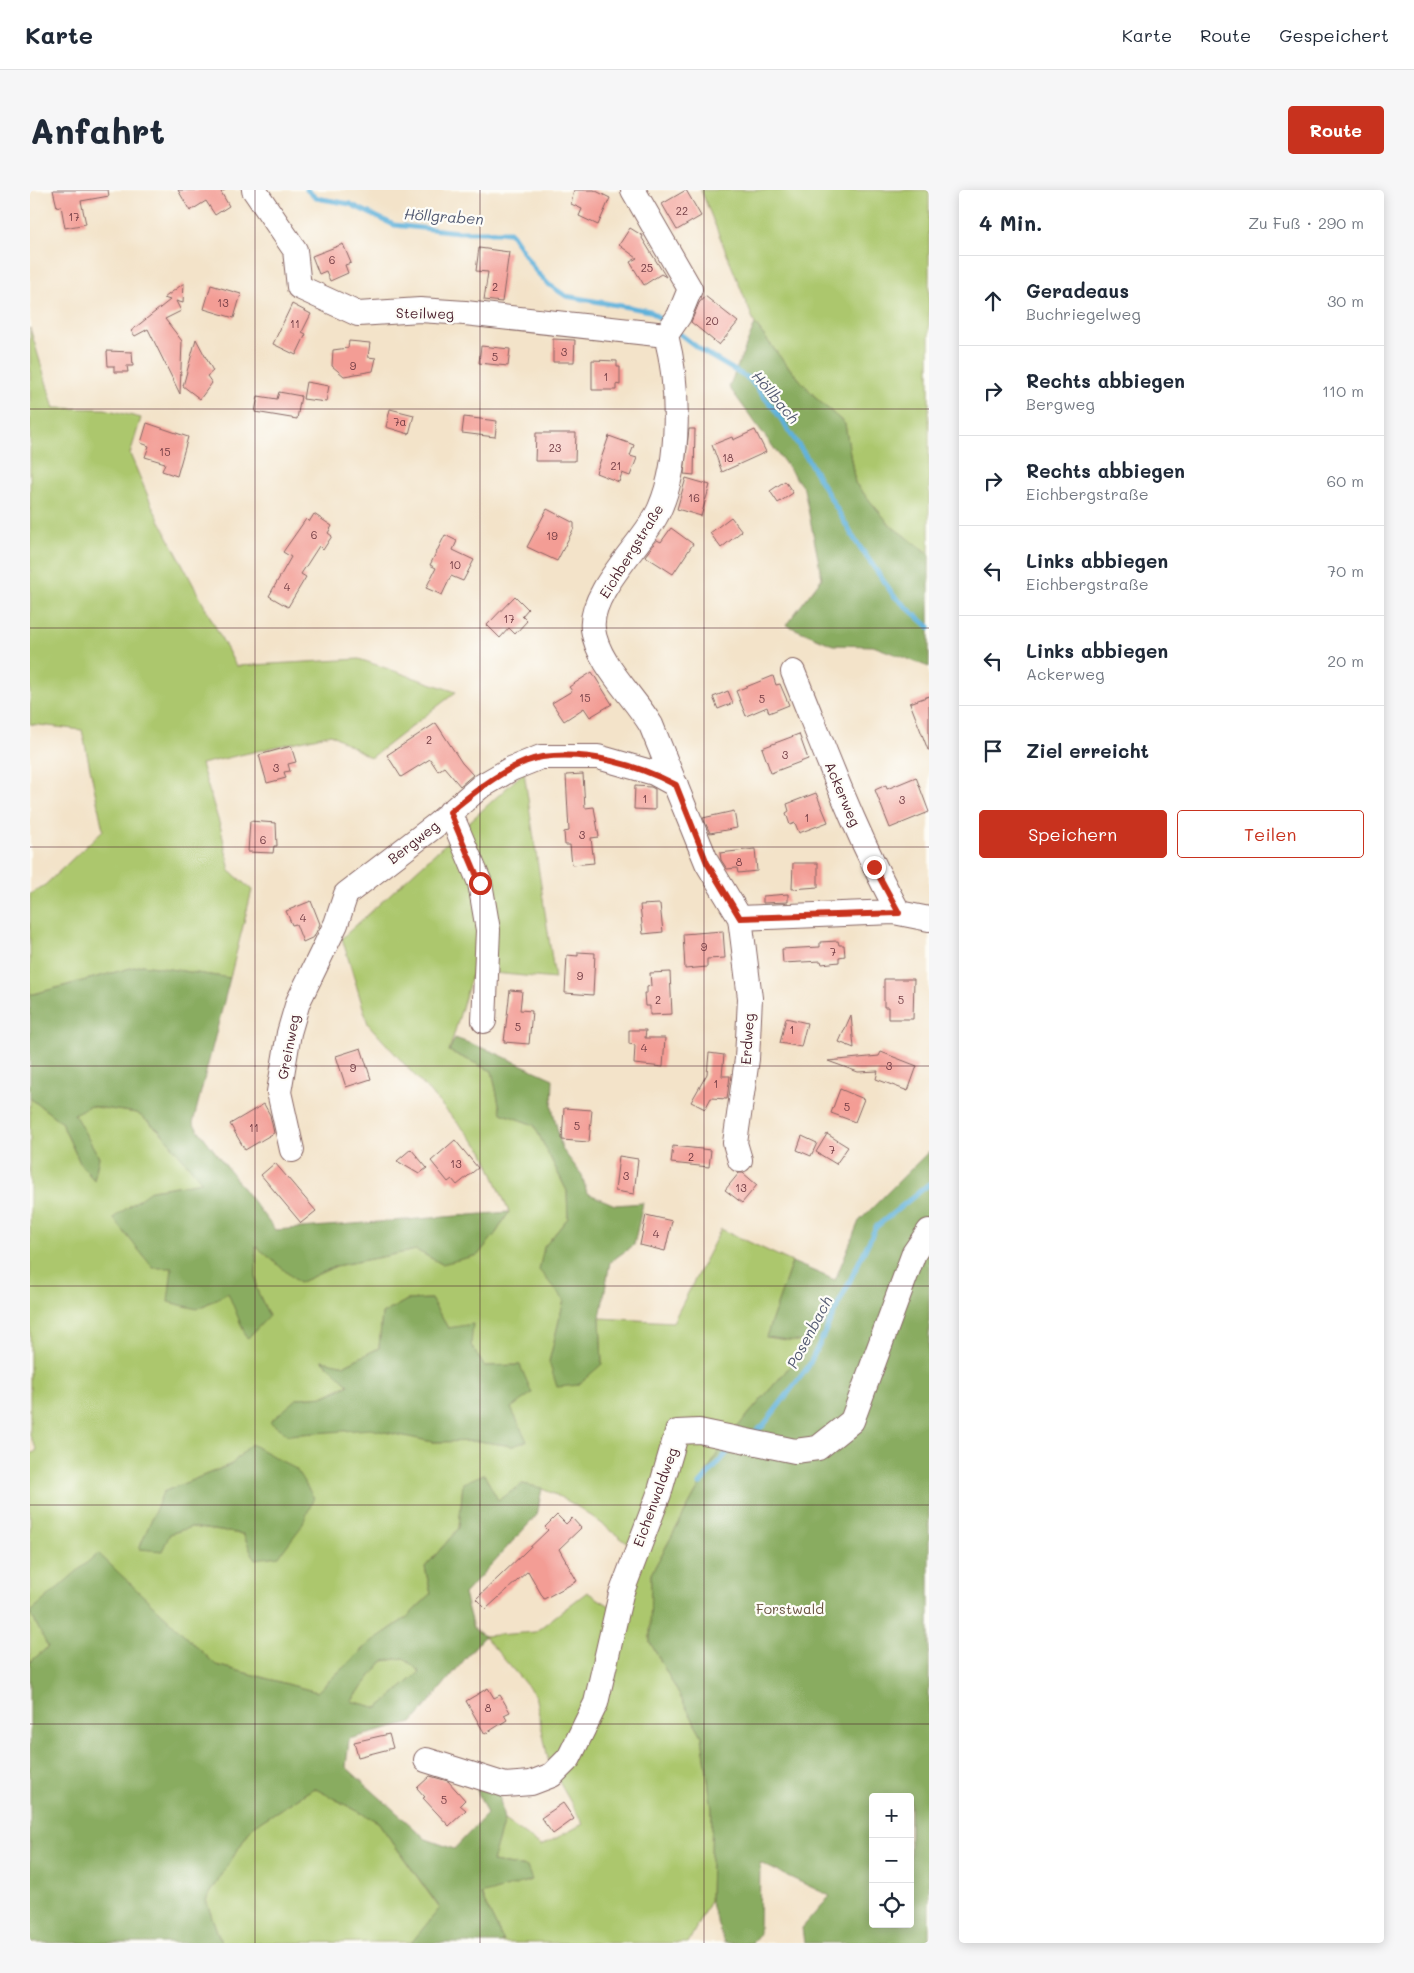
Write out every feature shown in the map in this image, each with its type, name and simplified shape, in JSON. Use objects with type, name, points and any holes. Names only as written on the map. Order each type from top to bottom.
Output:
[{"type":"street","name":"Steilweg","points":[[254,190],[295,250],[299,287],[358,314],[420,310],[671,327]]},
{"type":"street","points":[[633,190],[690,289],[671,327]]},
{"type":"street","name":"Eichbergstraße","points":[[671,327],[676,417],[667,483],[660,508],[622,561],[602,595],[592,626],[600,655],[639,704],[651,725],[707,863],[740,918]]},
{"type":"street","name":"Ackerweg","points":[[794,672],[874,867],[899,913]]},
{"type":"street","name":"Bergweg","points":[[346,894],[480,787],[511,769],[541,757],[598,757],[654,773],[676,785]]},
{"type":"street","points":[[450,812],[480,883],[488,930],[484,1021]]},
{"type":"street","name":"Greinweg","points":[[292,1150],[279,1092],[288,1033],[298,1002],[336,924],[346,894]]},
{"type":"street","points":[[740,918],[899,913],[929,919]]},
{"type":"street","name":"Erdweg","points":[[740,918],[750,998],[747,1059],[735,1142],[740,1160]]},
{"type":"street","name":"Eichenwaldweg","points":[[426,1760],[505,1785],[531,1782],[552,1774],[569,1758],[596,1703],[621,1594],[659,1494],[678,1432],[699,1431],[748,1443],[795,1451],[818,1448],[852,1422],[865,1381],[914,1253],[929,1231]]},
{"type":"green space","points":[[701,190],[929,190],[929,554],[891,526],[855,483],[845,424],[818,400],[784,362],[755,324]]},
{"type":"green space","points":[[755,324],[784,362],[818,400],[845,424],[855,483],[891,526],[929,554],[929,667],[873,646],[833,645],[786,625],[822,578],[804,489],[729,387]]},
{"type":"green space","points":[[30,328],[54,408],[105,409],[141,418],[130,454],[153,508],[236,666],[359,659],[456,692],[371,758],[331,734],[201,764],[221,829],[230,871],[252,890],[230,978],[142,965],[30,995],[30,894],[45,885],[103,830],[82,730],[30,724]]},
{"type":"green space","points":[[524,772],[555,979],[473,971],[449,1051],[492,1071],[501,1113],[534,1125],[567,1191],[568,1218],[544,1247],[564,1300],[549,1362],[602,1364],[600,1318],[673,1322],[721,1229],[792,1262],[766,1337],[810,1343],[722,1445],[651,1574],[650,1642],[702,1736],[712,1809],[710,1901],[688,1943],[501,1943],[503,1940],[481,1895],[527,1867],[492,1862],[504,1820],[541,1846],[583,1824],[549,1764],[535,1695],[484,1636],[535,1632],[587,1592],[610,1606],[631,1546],[580,1509],[553,1494],[523,1484],[498,1501],[463,1483],[459,1528],[425,1567],[431,1594],[406,1618],[371,1642],[317,1692],[216,1665],[98,1554],[48,1647],[30,1662],[30,1455],[37,1450],[30,1436],[30,1098],[61,1122],[81,1165],[94,1180],[99,1157],[73,1114],[89,1106],[137,1113],[160,1131],[203,1182],[152,1190],[172,1267],[197,1309],[228,1293],[269,1316],[256,1288],[256,1245],[299,1283],[336,1266],[416,1250],[442,1264],[496,1233],[509,1212],[483,1151],[368,1024],[342,938]],"holes":[[[431,1299],[448,1328],[471,1345],[484,1366],[520,1365],[510,1407],[526,1441],[513,1446],[478,1441],[433,1442],[370,1428],[288,1435],[298,1398],[325,1396],[349,1384],[323,1361],[345,1365],[379,1348],[382,1314],[407,1300]],[[251,1444],[255,1559],[243,1534],[191,1527],[170,1534],[163,1492],[232,1464]]]},
{"type":"green space","points":[[142,965],[230,978],[193,1123],[275,1230],[509,1212],[496,1233],[478,1255],[442,1264],[416,1250],[336,1266],[299,1283],[256,1246],[256,1288],[269,1316],[247,1339],[228,1293],[197,1309],[168,1302],[172,1268],[153,1268],[113,1218],[152,1190],[202,1182],[160,1131],[137,1113],[89,1106],[74,1114],[99,1157],[94,1180],[81,1165],[61,1122],[30,1098],[30,995]]},
{"type":"green space","points":[[455,1038],[491,1051],[553,1079],[552,1107],[562,1149],[582,1175],[587,1193],[615,1205],[643,1203],[634,1245],[610,1262],[600,1318],[602,1364],[578,1385],[557,1387],[549,1362],[564,1300],[539,1270],[544,1247],[568,1218],[567,1191],[534,1125],[501,1113],[492,1071],[449,1051]]},
{"type":"green space","name":"Forstwald","points":[[929,1151],[929,1943],[804,1943],[802,1928],[830,1896],[760,1863],[759,1934],[752,1943],[724,1943],[710,1901],[712,1809],[702,1736],[650,1642],[651,1574],[722,1445],[810,1343],[766,1337],[792,1262],[835,1280],[859,1221]]},
{"type":"green space","points":[[431,1299],[448,1328],[473,1324],[471,1345],[484,1366],[520,1365],[532,1393],[511,1408],[527,1441],[513,1446],[478,1441],[433,1442],[370,1429],[288,1435],[270,1422],[298,1398],[325,1396],[349,1385],[322,1360],[345,1365],[379,1348],[382,1314],[407,1300]]},
{"type":"green space","points":[[251,1444],[296,1469],[314,1498],[301,1527],[279,1556],[255,1559],[243,1534],[191,1527],[170,1534],[162,1551],[139,1549],[163,1492],[232,1464]]},
{"type":"green space","points":[[484,1474],[498,1500],[523,1484],[542,1488],[537,1515],[464,1594],[473,1628],[484,1636],[412,1723],[349,1739],[346,1767],[426,1839],[454,1849],[487,1814],[477,1790],[498,1789],[504,1820],[492,1862],[527,1867],[532,1880],[481,1895],[503,1940],[501,1943],[411,1943],[440,1908],[378,1822],[314,1788],[252,1827],[206,1900],[221,1943],[30,1943],[30,1662],[48,1647],[30,1612],[98,1553],[216,1665],[317,1692],[371,1642],[406,1618],[431,1594],[425,1567],[459,1528],[463,1483]],"holes":[[[404,1658],[420,1672],[378,1708],[351,1701],[383,1661]]]},
{"type":"green space","points":[[404,1658],[421,1672],[378,1708],[351,1701],[383,1661]]},
{"type":"green space","points":[[314,1788],[378,1822],[440,1909],[413,1942],[221,1943],[206,1900],[252,1827]]},
{"type":"building","points":[[53,190],[108,190],[109,196],[81,201],[86,224],[65,228],[61,206],[57,207]]},
{"type":"building","points":[[178,190],[225,190],[221,192],[229,206],[215,215],[206,201],[190,211]]},
{"type":"building","points":[[574,190],[594,190],[610,198],[598,225],[579,216],[582,209],[571,204]]},
{"type":"building","points":[[686,190],[701,216],[677,230],[662,204]]},
{"type":"building","points":[[630,228],[643,236],[642,238],[666,277],[661,274],[644,285],[630,262],[637,258],[619,245]]},
{"type":"building","points":[[343,244],[351,263],[345,265],[348,273],[330,281],[326,271],[319,274],[312,256]]},
{"type":"building","points":[[479,248],[509,252],[502,302],[484,300],[488,272],[476,271]]},
{"type":"building","points":[[184,283],[183,303],[176,301],[181,311],[165,319],[182,341],[180,394],[148,329],[135,336],[131,331],[170,300],[164,298]]},
{"type":"building","points":[[211,285],[241,294],[234,318],[204,309]]},
{"type":"building","points":[[705,296],[738,322],[719,345],[691,322],[699,303]]},
{"type":"building","points":[[292,304],[311,314],[302,332],[306,334],[296,355],[273,344]]},
{"type":"building","points":[[196,339],[213,371],[207,376],[212,383],[200,399],[183,386]]},
{"type":"building","points":[[553,339],[575,340],[574,362],[553,362]]},
{"type":"building","points":[[349,341],[370,343],[368,357],[376,358],[373,371],[344,376],[332,366],[333,350],[348,348]]},
{"type":"building","points":[[481,346],[510,349],[508,366],[479,363]]},
{"type":"building","points":[[107,351],[132,352],[133,366],[127,366],[128,372],[114,372],[114,366],[108,366]]},
{"type":"building","points":[[592,360],[617,361],[617,367],[620,367],[620,385],[616,384],[616,390],[592,390]]},
{"type":"building","points":[[306,382],[329,386],[326,402],[303,399]]},
{"type":"building","points":[[279,392],[301,396],[297,419],[255,412],[258,396],[277,399]]},
{"type":"building","points":[[390,409],[414,415],[409,434],[386,427]]},
{"type":"building","points":[[464,417],[497,421],[495,437],[462,433]]},
{"type":"building","points":[[147,423],[188,437],[177,476],[162,471],[165,463],[145,457],[149,446],[141,443]]},
{"type":"building","points":[[689,429],[695,429],[694,475],[684,474]]},
{"type":"building","points":[[755,430],[766,452],[722,472],[712,445],[732,437],[733,440]]},
{"type":"building","points":[[536,433],[576,433],[575,461],[535,461]]},
{"type":"building","points":[[609,436],[634,445],[630,456],[637,458],[630,476],[622,473],[619,482],[596,473]]},
{"type":"building","points":[[686,478],[710,485],[701,516],[677,509]]},
{"type":"building","points":[[785,481],[793,493],[778,503],[770,491]]},
{"type":"building","points":[[547,509],[574,523],[574,528],[557,561],[527,547]]},
{"type":"building","points":[[314,514],[332,526],[328,533],[332,536],[323,550],[319,546],[301,574],[306,577],[288,607],[269,596],[291,557],[283,552],[306,519],[309,522]]},
{"type":"building","points":[[731,517],[742,531],[721,548],[710,533]]},
{"type":"building","points":[[671,528],[693,544],[673,574],[645,556],[657,540],[661,542]]},
{"type":"building","points":[[445,535],[457,541],[453,550],[474,560],[463,581],[451,576],[442,595],[426,588],[436,568],[430,565]]},
{"type":"building","points":[[515,596],[528,609],[522,616],[527,621],[515,634],[509,628],[500,638],[487,625]]},
{"type":"building","points":[[592,672],[612,704],[590,717],[584,708],[564,721],[552,703],[572,691],[569,687]]},
{"type":"building","points":[[773,676],[776,685],[780,684],[789,705],[769,713],[767,707],[746,716],[736,691]]},
{"type":"building","points":[[728,691],[733,703],[718,709],[713,697]]},
{"type":"building","points":[[929,696],[929,750],[928,750],[910,703]]},
{"type":"building","points":[[436,723],[462,763],[473,775],[460,786],[444,767],[438,771],[430,759],[401,777],[387,755]]},
{"type":"building","points":[[799,734],[808,759],[771,773],[762,748]]},
{"type":"building","points":[[291,746],[296,762],[288,764],[290,771],[284,772],[286,778],[267,783],[259,755]]},
{"type":"building","points":[[583,774],[585,808],[594,807],[599,837],[591,838],[594,863],[572,865],[570,845],[565,845],[564,832],[569,831],[566,775]]},
{"type":"building","points":[[916,777],[929,812],[890,828],[875,790],[886,785],[887,789]]},
{"type":"building","points":[[635,786],[655,789],[655,810],[634,809]]},
{"type":"building","points":[[816,793],[828,822],[799,833],[795,823],[790,825],[786,813],[789,811],[787,804]]},
{"type":"building","points":[[734,811],[737,828],[710,833],[703,818]]},
{"type":"building","points":[[250,821],[276,823],[277,846],[274,846],[273,853],[248,852]]},
{"type":"building","points":[[755,849],[757,871],[738,873],[737,868],[727,869],[721,860],[720,853]]},
{"type":"building","points":[[793,863],[818,863],[818,887],[792,889]]},
{"type":"building","points":[[788,894],[788,902],[763,903],[763,896]]},
{"type":"building","points":[[311,901],[320,924],[314,937],[303,942],[296,924],[292,925],[286,911]]},
{"type":"building","points":[[660,904],[663,932],[643,934],[640,905]]},
{"type":"building","points":[[723,931],[725,958],[707,959],[707,967],[685,969],[683,934]]},
{"type":"building","points":[[838,941],[839,945],[844,945],[845,956],[839,957],[839,962],[822,964],[821,961],[783,963],[782,949],[820,947],[820,942]]},
{"type":"building","points":[[578,952],[595,953],[593,995],[565,993],[567,955],[578,956]]},
{"type":"building","points":[[670,972],[672,1014],[650,1015],[650,1006],[645,1006],[644,993],[647,993],[647,987],[651,986],[650,973]]},
{"type":"building","points":[[884,979],[914,979],[913,1019],[888,1019],[888,1007],[884,1007]]},
{"type":"building","points":[[510,990],[522,991],[520,1010],[532,1011],[529,1044],[504,1042]]},
{"type":"building","points":[[851,1015],[854,1048],[839,1042]]},
{"type":"building","points":[[786,1018],[807,1023],[801,1047],[780,1043]]},
{"type":"building","points":[[629,1030],[646,1030],[645,1038],[665,1038],[663,1067],[634,1064],[635,1045],[629,1044]]},
{"type":"building","points":[[361,1048],[371,1079],[346,1087],[336,1056]]},
{"type":"building","points":[[881,1052],[917,1066],[908,1091],[876,1079],[878,1071],[858,1072],[828,1061],[879,1056]]},
{"type":"building","points":[[709,1053],[724,1055],[722,1076],[730,1076],[727,1099],[711,1098],[705,1109],[691,1102],[707,1074]]},
{"type":"building","points":[[840,1089],[864,1099],[855,1122],[831,1113]]},
{"type":"building","points":[[264,1104],[270,1115],[274,1133],[245,1150],[230,1124]]},
{"type":"building","points":[[564,1108],[592,1110],[589,1142],[562,1140]]},
{"type":"building","points":[[827,1134],[848,1147],[836,1164],[816,1152]]},
{"type":"building","points":[[802,1136],[817,1143],[811,1156],[797,1150]]},
{"type":"building","points":[[455,1140],[478,1168],[457,1185],[452,1179],[448,1182],[431,1161]]},
{"type":"building","points":[[673,1146],[711,1150],[709,1167],[671,1163]]},
{"type":"building","points":[[411,1149],[427,1168],[419,1174],[397,1161]]},
{"type":"building","points":[[619,1156],[638,1159],[634,1194],[615,1191]]},
{"type":"building","points":[[275,1163],[316,1211],[301,1223],[261,1175]]},
{"type":"building","points":[[739,1173],[743,1173],[757,1185],[742,1203],[725,1190]]},
{"type":"building","points":[[646,1215],[672,1221],[665,1251],[640,1245]]},
{"type":"building","points":[[557,1515],[566,1524],[572,1518],[581,1528],[559,1549],[577,1581],[544,1599],[528,1571],[486,1609],[476,1599],[548,1530],[545,1527]]},
{"type":"building","points":[[488,1688],[494,1698],[500,1695],[510,1712],[504,1715],[507,1720],[485,1734],[466,1701]]},
{"type":"building","points":[[389,1734],[393,1748],[358,1757],[354,1742]]},
{"type":"building","points":[[430,1776],[448,1781],[465,1800],[460,1805],[466,1810],[449,1826],[423,1798],[425,1797],[417,1788]]},
{"type":"building","points":[[563,1803],[574,1819],[553,1834],[541,1818]]},
{"type":"waterway","name":"Höllgraben","points":[[307,190],[316,198],[350,204],[394,225],[458,232],[510,232],[535,270],[548,284],[566,296],[650,311],[667,324]]},
{"type":"waterway","name":"Höllbach","points":[[676,331],[702,351],[749,379],[775,410],[807,458],[855,540],[894,596],[929,627]]},
{"type":"waterway","name":"Posenbach","points":[[752,1434],[763,1426],[808,1367],[876,1227],[929,1184]]},
{"type":"waterway","name":"Posenbach","points":[[700,1484],[727,1453],[736,1446]]},
{"type":"route","points":[[480,883],[450,812],[480,787],[511,769],[541,757],[598,757],[654,773],[676,785],[707,863],[740,918],[899,913],[874,867]]}]
